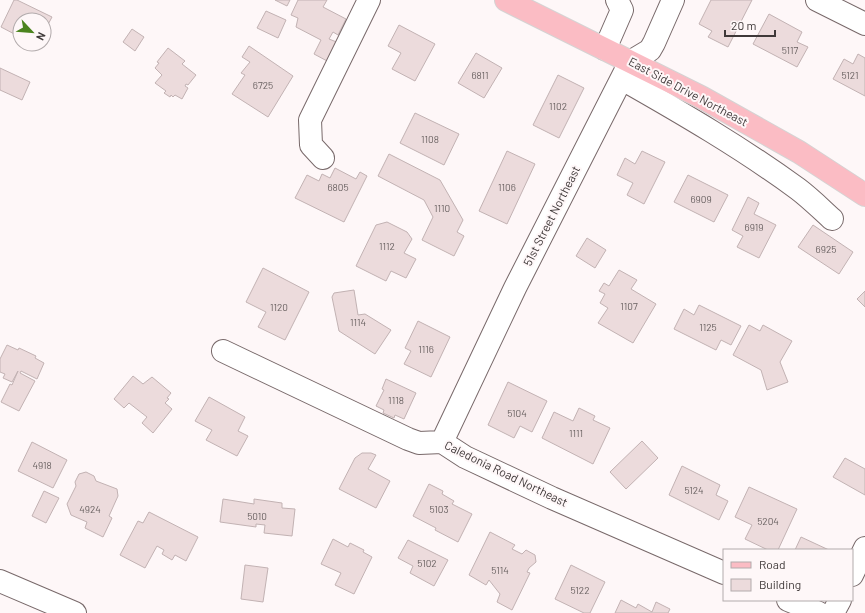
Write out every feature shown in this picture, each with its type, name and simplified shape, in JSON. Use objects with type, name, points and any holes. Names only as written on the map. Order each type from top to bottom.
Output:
[{"type":"main road","name":"East Side Drive Northeast","points":[[506,0],[605,49],[626,70],[701,97],[799,152],[865,195]]},
{"type":"street","points":[[323,158],[311,145],[310,120],[369,0]]},
{"type":"street","points":[[605,49],[622,10],[617,0]]},
{"type":"street","points":[[673,0],[650,50],[626,70],[692,119],[749,155],[799,190],[832,219]]},
{"type":"street","points":[[817,0],[865,24]]},
{"type":"street","name":"51st Street Northeast","points":[[442,442],[515,288],[626,70]]},
{"type":"street","name":"Caledonia Road Northeast","points":[[223,351],[408,439],[419,443],[442,442],[465,457],[552,498],[723,573]]},
{"type":"street","points":[[853,573],[865,548]]},
{"type":"street","points":[[0,581],[75,613]]},
{"type":"street","points":[[790,601],[819,613]]},
{"type":"street","points":[[834,613],[840,601]]},
{"type":"building","points":[[14,0],[42,12],[12,12],[12,33],[1,27]]},
{"type":"building","points":[[275,0],[290,0],[287,6]]},
{"type":"building","points":[[298,0],[327,0],[323,7],[346,19],[338,35],[333,32],[329,39],[339,43],[329,62],[314,54],[321,40],[296,27],[298,18],[291,15]]},
{"type":"building","points":[[711,0],[752,0],[728,47],[708,37],[712,31],[699,24]]},
{"type":"building","points":[[266,11],[286,20],[278,38],[257,28]]},
{"type":"building","points":[[769,14],[802,32],[797,42],[808,47],[797,67],[753,44]]},
{"type":"building","points":[[399,25],[435,44],[415,81],[392,69],[401,53],[388,46]]},
{"type":"building","points":[[132,29],[144,37],[135,51],[123,42]]},
{"type":"building","points":[[249,46],[293,76],[268,117],[232,94],[245,75],[241,73],[250,62],[242,57]]},
{"type":"building","points":[[168,48],[185,61],[182,64],[196,75],[188,85],[186,84],[185,86],[188,88],[182,99],[175,95],[173,97],[171,95],[170,97],[164,93],[166,91],[155,83],[162,75],[155,68],[159,63],[157,62]]},
{"type":"building","points":[[476,53],[502,68],[484,98],[458,83]]},
{"type":"building","points":[[858,54],[865,58],[865,96],[833,79],[844,59],[853,64]]},
{"type":"building","points":[[0,68],[30,82],[22,100],[0,90]]},
{"type":"building","points":[[558,75],[584,88],[559,138],[533,125]]},
{"type":"building","points":[[415,113],[459,134],[444,165],[400,143]]},
{"type":"building","points":[[507,151],[535,164],[507,224],[479,211]]},
{"type":"building","points":[[642,151],[665,162],[644,204],[627,195],[633,183],[617,175],[625,158],[635,164]]},
{"type":"building","points":[[389,154],[440,180],[463,220],[457,232],[464,236],[454,256],[422,240],[433,217],[424,200],[378,176]]},
{"type":"building","points":[[335,168],[356,179],[360,172],[367,176],[344,222],[295,198],[307,175],[319,181],[322,174],[330,178]]},
{"type":"building","points":[[688,175],[728,195],[714,222],[674,202]]},
{"type":"building","points":[[748,197],[759,203],[754,214],[776,225],[759,258],[737,247],[743,236],[732,230]]},
{"type":"building","points":[[387,222],[407,232],[412,239],[404,253],[416,259],[406,278],[391,271],[386,281],[356,266],[376,225]]},
{"type":"building","points":[[813,225],[853,252],[839,274],[798,247]]},
{"type":"building","points":[[587,238],[606,250],[595,268],[576,256]]},
{"type":"building","points":[[263,268],[309,292],[285,340],[258,327],[266,312],[246,302]]},
{"type":"building","points":[[619,270],[637,280],[631,289],[656,304],[633,343],[598,323],[608,308],[600,303],[605,294],[599,291],[604,283],[609,286]]},
{"type":"building","points":[[354,290],[358,315],[365,314],[391,330],[375,354],[339,331],[332,297],[334,293]]},
{"type":"building","points":[[865,291],[865,307],[857,299]]},
{"type":"building","points":[[699,305],[741,326],[731,345],[721,340],[716,350],[674,329],[684,309],[694,315]]},
{"type":"building","points":[[418,321],[450,337],[431,377],[404,364],[411,351],[405,348]]},
{"type":"building","points":[[749,325],[760,331],[763,325],[792,341],[780,362],[788,382],[767,390],[761,370],[733,355]]},
{"type":"building","points":[[7,345],[18,350],[19,348],[36,356],[35,358],[44,363],[37,379],[21,371],[20,373],[35,381],[19,411],[1,402],[10,384],[12,385],[18,371],[12,382],[3,378],[5,374],[0,372],[0,359]]},
{"type":"building","points":[[133,376],[143,384],[152,377],[171,393],[167,398],[169,399],[165,403],[172,409],[153,433],[142,423],[147,417],[129,403],[124,408],[114,399]]},
{"type":"building","points":[[386,379],[416,393],[404,419],[395,415],[394,418],[383,413],[384,410],[376,406],[384,390],[382,389]]},
{"type":"building","points":[[508,382],[547,401],[532,432],[520,426],[514,438],[488,425]]},
{"type":"building","points":[[209,397],[245,417],[238,431],[248,436],[237,456],[206,440],[212,430],[195,421]]},
{"type":"building","points":[[579,408],[595,416],[593,420],[610,428],[593,464],[542,438],[554,412],[573,421]]},
{"type":"building","points":[[642,441],[658,458],[626,489],[610,472]]},
{"type":"building","points":[[32,442],[67,460],[53,488],[18,471]]},
{"type":"building","points":[[362,453],[371,453],[376,455],[368,469],[390,481],[376,508],[339,489],[355,458]]},
{"type":"building","points":[[845,458],[865,469],[865,495],[833,477]]},
{"type":"building","points":[[682,466],[720,485],[716,495],[728,501],[719,520],[669,495]]},
{"type":"building","points":[[86,472],[94,476],[96,481],[117,489],[118,496],[109,516],[112,518],[103,537],[85,528],[87,522],[71,515],[67,504],[76,486],[75,482],[79,474]]},
{"type":"building","points":[[429,484],[443,491],[442,494],[454,501],[452,504],[472,514],[458,542],[413,516]]},
{"type":"building","points":[[749,487],[797,509],[778,549],[766,549],[745,539],[752,525],[735,517]]},
{"type":"building","points":[[44,491],[59,498],[46,523],[32,516]]},
{"type":"building","points":[[223,499],[254,504],[254,499],[282,503],[282,508],[295,509],[292,536],[264,533],[265,525],[256,524],[256,527],[220,522]]},
{"type":"building","points":[[149,512],[198,537],[186,561],[175,555],[172,560],[162,554],[164,550],[157,546],[145,568],[120,555],[138,521],[143,523]]},
{"type":"building","points":[[490,532],[515,545],[512,549],[522,554],[526,550],[535,555],[536,562],[527,572],[530,573],[512,610],[497,602],[500,594],[489,580],[486,585],[469,575]]},
{"type":"building","points":[[801,537],[827,549],[795,549]]},
{"type":"building","points":[[333,539],[348,547],[350,543],[364,550],[363,552],[372,557],[354,594],[335,585],[341,573],[321,564]]},
{"type":"building","points":[[408,540],[448,560],[434,586],[410,573],[413,566],[398,558]]},
{"type":"building","points":[[245,565],[268,568],[263,602],[241,599]]},
{"type":"building","points":[[571,565],[605,582],[590,613],[584,613],[555,599]]},
{"type":"building","points":[[621,600],[636,608],[638,604],[652,612],[656,602],[670,609],[668,613],[615,613]]}]
